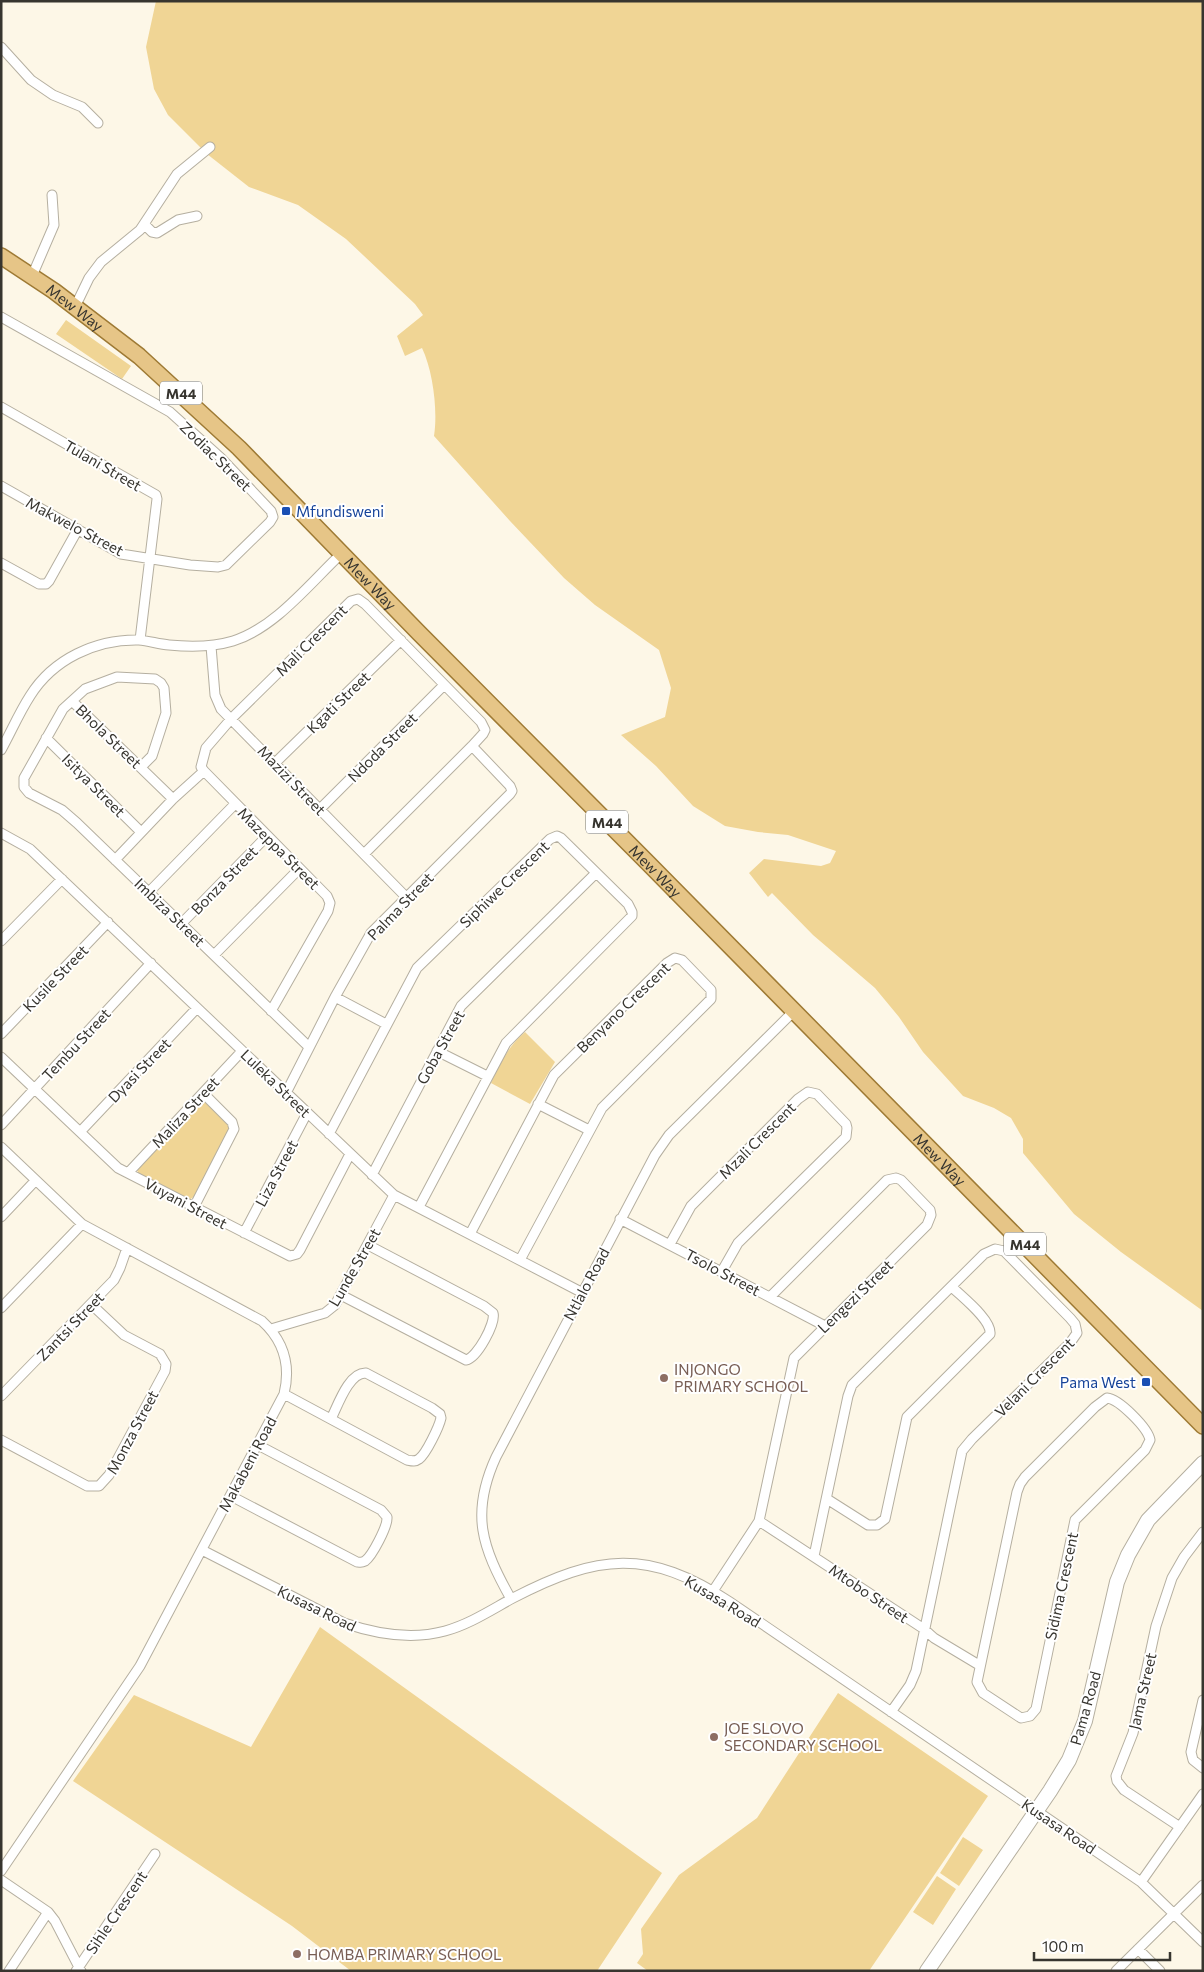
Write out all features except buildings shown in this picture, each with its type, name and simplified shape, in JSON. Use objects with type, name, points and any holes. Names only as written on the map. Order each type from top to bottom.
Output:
[{"type":"main road","name":"Mew Way","points":[[1,256],[75,307],[139,356],[239,448],[341,554],[1203,1426]]},
{"type":"street","points":[[1,47],[31,80],[53,95],[82,108],[98,123]]},
{"type":"street","points":[[75,307],[89,278],[101,262],[110,252],[135,234],[144,224],[177,174],[210,146]]},
{"type":"street","points":[[32,276],[54,226],[52,195]]},
{"type":"street","points":[[144,224],[157,234],[178,220],[198,216]]},
{"type":"street","name":"Zodiac Street","points":[[1,317],[170,412],[221,458],[272,512],[270,522],[222,567],[190,565],[151,558]]},
{"type":"street","name":"Tulani Street","points":[[1,406],[156,495],[151,558],[140,640]]},
{"type":"street","name":"Makwelo Street","points":[[1,486],[121,554],[151,558]]},
{"type":"street","points":[[1,563],[39,584],[46,584],[78,529]]},
{"type":"street","points":[[1,750],[30,695],[45,676],[83,650],[112,642],[140,640],[170,645],[211,646],[234,641],[269,622],[341,554]]},
{"type":"street","name":"Mali Crescent","points":[[204,771],[201,767],[206,748],[231,719],[351,601],[358,599],[401,640],[484,726],[483,734],[472,746],[364,854]]},
{"type":"street","name":"Kgati Street","points":[[275,763],[401,640]]},
{"type":"street","name":"Mazizi Street","points":[[211,646],[215,695],[221,709],[407,898]]},
{"type":"street","points":[[72,701],[85,689],[117,677],[155,679],[161,682],[164,688],[166,713],[152,756],[141,767]]},
{"type":"street","name":"Ndoda Street","points":[[320,809],[444,685]]},
{"type":"street","name":"Bhola Street","points":[[24,786],[24,778],[46,738],[63,709],[72,701],[173,799]]},
{"type":"street","name":"Isitya Street","points":[[46,738],[141,832]]},
{"type":"street","name":"Palma Street","points":[[286,1093],[366,939],[512,791],[510,786],[472,746]]},
{"type":"street","points":[[115,860],[173,799],[204,771]]},
{"type":"street","name":"Mazeppa Street","points":[[204,771],[327,896],[330,902],[328,911],[271,1010]]},
{"type":"street","name":"Imbiza Street","points":[[24,786],[29,793],[62,810],[309,1047]]},
{"type":"street","points":[[149,892],[235,804]]},
{"type":"street","name":"Luleka Street","points":[[1,833],[30,849],[394,1195],[581,1292]]},
{"type":"street","name":"Bonza Street","points":[[181,924],[267,836]]},
{"type":"street","name":"Siphiwe Crescent","points":[[329,1134],[417,968],[550,839],[556,836],[560,838],[628,904],[632,916],[510,1038],[419,1207]]},
{"type":"street","points":[[214,955],[299,869]]},
{"type":"street","name":"Goba Street","points":[[372,1175],[457,1013],[467,1000],[596,872]]},
{"type":"street","points":[[1,941],[62,879]]},
{"type":"street","name":"Kusile Street","points":[[1,1034],[108,922]]},
{"type":"street","name":"Benyano Crescent","points":[[470,1234],[554,1075],[667,963],[675,958],[682,960],[711,990],[711,999],[602,1108],[520,1260]]},
{"type":"street","name":"Tembu Street","points":[[1,1125],[151,963]]},
{"type":"street","points":[[335,997],[386,1024]]},
{"type":"street","name":"Dyasi Street","points":[[80,1132],[197,1008]]},
{"type":"street","name":"Ntlalo Road","points":[[511,1599],[489,1558],[484,1542],[481,1510],[483,1491],[496,1457],[581,1292],[655,1155],[669,1135],[794,1011]]},
{"type":"street","points":[[437,1050],[488,1076]]},
{"type":"street","name":"Maliza Street","points":[[128,1173],[242,1051]]},
{"type":"street","name":"Vuyani Street","points":[[1,1057],[118,1168],[286,1255],[297,1254],[350,1154]]},
{"type":"street","name":"Mzali Crescent","points":[[670,1244],[691,1206],[798,1099],[808,1092],[817,1094],[846,1124],[846,1137],[743,1237],[722,1271]]},
{"type":"street","points":[[194,1207],[234,1129],[232,1122],[204,1093]]},
{"type":"street","points":[[538,1104],[589,1130]]},
{"type":"street","name":"Liza Street","points":[[244,1233],[307,1113]]},
{"type":"street","name":"Makabeni Road","points":[[1,1148],[82,1224],[251,1314],[271,1329],[279,1341],[287,1368],[284,1394],[140,1666],[1,1871]]},
{"type":"street","name":"Lengezi Street","points":[[714,1591],[759,1520],[791,1364],[797,1353],[928,1225],[931,1215],[926,1205],[901,1180],[892,1178],[882,1184],[770,1297]]},
{"type":"street","points":[[1,1216],[35,1180]]},
{"type":"street","name":"Lunde Street","points":[[271,1329],[325,1313],[335,1305],[394,1195]]},
{"type":"street","name":"Tsolo Street","points":[[620,1219],[825,1326]]},
{"type":"street","points":[[1,1308],[82,1224]]},
{"type":"street","points":[[341,1295],[466,1360],[469,1360],[476,1354],[494,1321],[493,1313],[484,1306],[368,1245]]},
{"type":"street","name":"Zantsi Street","points":[[1,1396],[114,1280],[127,1248]]},
{"type":"street","name":"Velani Crescent","points":[[814,1556],[848,1396],[852,1385],[984,1254],[989,1250],[1000,1249],[1070,1318],[1075,1324],[1077,1333],[1070,1343],[962,1451],[914,1677],[891,1712]]},
{"type":"street","points":[[827,1499],[868,1525],[878,1525],[885,1519],[907,1417],[990,1334],[987,1321],[952,1286]]},
{"type":"street","name":"Monza Street","points":[[1,1440],[87,1486],[99,1486],[109,1475],[165,1370],[166,1364],[160,1354],[124,1335],[90,1304]]},
{"type":"street","points":[[284,1394],[331,1419],[412,1461],[417,1461],[424,1454],[441,1418],[440,1414],[432,1408],[366,1373],[361,1373],[352,1379],[331,1419]]},
{"type":"street","name":"Sidima Crescent","points":[[1107,1398],[1113,1398],[1146,1430],[1150,1440],[1145,1450],[1078,1515],[1036,1709],[1033,1714],[1021,1718],[983,1693],[977,1682],[979,1665],[1020,1484],[1102,1401],[1107,1398]]},
{"type":"street","points":[[231,1496],[357,1562],[368,1559],[386,1526],[387,1517],[381,1510],[258,1445]]},
{"type":"street","name":"Pama Road","points":[[927,1971],[1061,1774],[1079,1738],[1085,1721],[1117,1582],[1128,1555],[1148,1520],[1203,1463]]},
{"type":"street","name":"Mtobo Street","points":[[759,1520],[924,1629],[934,1638],[979,1665]]},
{"type":"street","name":"Jama Street","points":[[1180,1827],[1124,1790],[1119,1786],[1116,1776],[1132,1733],[1156,1626],[1172,1578],[1184,1557],[1203,1532]]},
{"type":"street","name":"Kusasa Road","points":[[202,1550],[344,1623],[364,1630],[384,1633],[423,1635],[444,1632],[478,1618],[552,1578],[598,1565],[620,1563],[647,1565],[682,1575],[714,1591],[1141,1882],[1203,1942]]},
{"type":"street","points":[[1203,1700],[1191,1752],[1193,1760],[1203,1768]]},
{"type":"street","points":[[1141,1882],[1203,1794]]},
{"type":"street","name":"Sihle Crescent","points":[[78,1969],[155,1854]]},
{"type":"street","points":[[1,1880],[48,1912],[55,1921],[78,1969]]},
{"type":"street","points":[[1116,1971],[1203,1885]]},
{"type":"street","points":[[9,1971],[48,1912]]},
{"type":"street","points":[[1138,1949],[1160,1971]]},
{"type":"shaded area","points":[[156,1],[1203,1],[1203,1311],[1121,1252],[1074,1214],[1023,1153],[1023,1139],[1011,1118],[994,1108],[963,1096],[923,1052],[899,1017],[875,988],[813,935],[772,893],[768,897],[749,873],[764,859],[821,866],[830,863],[836,851],[788,835],[725,826],[693,806],[656,766],[621,735],[665,717],[671,688],[659,650],[595,605],[564,578],[434,436],[434,391],[426,357],[422,348],[405,356],[397,336],[423,315],[415,304],[346,239],[298,205],[249,187],[207,154],[168,115],[154,89],[146,47]]},
{"type":"shaded area","points":[[66,320],[131,366],[122,379],[56,334]]},
{"type":"shaded area","points":[[525,1032],[555,1062],[530,1104],[491,1083],[509,1049]]},
{"type":"shaded area","points":[[204,1101],[228,1122],[230,1128],[195,1196],[189,1200],[138,1173],[137,1169],[198,1103]]},
{"type":"shaded area","points":[[320,1627],[662,1873],[597,1971],[351,1971],[292,1926],[73,1781],[134,1695],[251,1747]]},
{"type":"shaded area","points":[[838,1693],[988,1796],[869,1971],[648,1971],[637,1963],[643,1954],[641,1929],[679,1875],[757,1818]]},
{"type":"shaded area","points":[[963,1837],[983,1850],[959,1886],[940,1873]]},
{"type":"shaded area","points":[[937,1876],[956,1889],[933,1925],[913,1912]]},
{"type":"place","name":"Mfundisweni","points":[[286,511]]},
{"type":"place","name":"INJONGO PRIMARY SCHOOL","points":[[664,1378]]},
{"type":"place","name":"Pama West","points":[[1146,1382]]},
{"type":"place","name":"JOE SLOVO SECONDARY SCHOOL","points":[[714,1737]]},
{"type":"place","name":"HOMBA PRIMARY SCHOOL","points":[[297,1954]]}]
